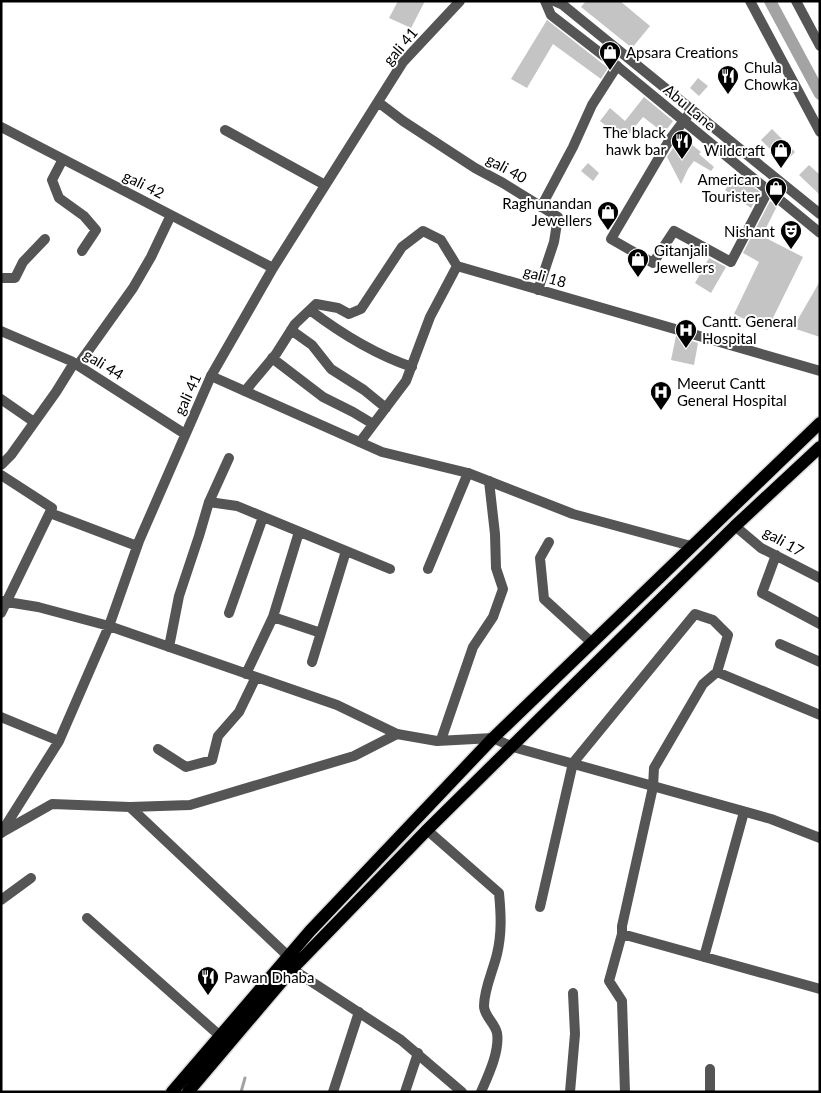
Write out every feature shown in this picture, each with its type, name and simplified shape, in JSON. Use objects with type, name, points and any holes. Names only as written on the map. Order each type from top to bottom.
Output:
[{"type":"main road","points":[[188,1092],[291,963],[310,931],[493,738],[820,423]]},
{"type":"main road","points":[[172,1092],[219,1036],[291,963],[513,747],[735,526],[820,447]]},
{"type":"street","name":"gali 41","points":[[1,833],[59,741],[109,626],[137,546],[211,376],[273,268],[403,62],[460,1]]},
{"type":"street","name":"Abu Lane","points":[[546,1],[551,14],[820,233]]},
{"type":"street","name":"Abu Lane","points":[[554,1],[563,5],[820,213]]},
{"type":"street","points":[[750,1],[820,132]]},
{"type":"street","points":[[796,1],[820,46]]},
{"type":"street","points":[[541,207],[573,148],[592,105],[617,66]]},
{"type":"street","name":"gali 40","points":[[378,102],[476,168],[541,205],[541,207],[558,217],[554,242],[538,290]]},
{"type":"street","points":[[692,110],[670,139],[611,239],[653,262],[674,231],[731,262],[768,191]]},
{"type":"street","name":"gali 42","points":[[1,127],[273,268]]},
{"type":"street","points":[[225,130],[326,186]]},
{"type":"street","points":[[64,159],[52,180],[58,198],[84,216],[96,230],[82,251]]},
{"type":"street","points":[[1,465],[11,455],[133,288],[151,257],[171,215]]},
{"type":"street","points":[[245,392],[291,330],[316,304],[338,308],[348,314],[361,309],[402,247],[423,232],[442,240],[457,266],[430,316],[406,381],[360,442]]},
{"type":"street","points":[[1,278],[15,278],[23,262],[45,239]]},
{"type":"street","name":"gali 18","points":[[457,266],[820,371]]},
{"type":"street","points":[[310,310],[330,325],[383,354],[412,367]]},
{"type":"street","points":[[291,330],[312,345],[331,369],[364,390],[386,408]]},
{"type":"street","name":"gali 44","points":[[1,331],[76,364],[185,434]]},
{"type":"street","points":[[272,358],[323,397],[373,424]]},
{"type":"street","points":[[211,376],[382,452],[468,473],[574,514],[692,546]]},
{"type":"street","points":[[1,399],[34,422]]},
{"type":"street","points":[[169,647],[179,596],[208,502],[229,458]]},
{"type":"street","points":[[428,569],[468,473]]},
{"type":"street","points":[[1,475],[52,508],[4,602],[1,613]]},
{"type":"street","points":[[441,740],[473,647],[493,617],[503,589],[496,568],[495,534],[489,481]]},
{"type":"street","points":[[208,502],[237,506],[390,570]]},
{"type":"street","points":[[50,513],[137,546]]},
{"type":"street","points":[[229,613],[263,517]]},
{"type":"street","name":"gali 17","points":[[735,526],[761,548],[820,578]]},
{"type":"street","points":[[158,749],[186,767],[212,760],[218,736],[239,712],[273,617],[299,532]]},
{"type":"street","points":[[549,542],[540,558],[544,599],[592,642]]},
{"type":"street","points":[[312,662],[346,551]]},
{"type":"street","points":[[776,555],[762,593],[820,624]]},
{"type":"street","points":[[4,602],[38,607],[109,626],[337,705],[397,734],[441,740],[493,738],[513,747],[654,788],[771,819],[820,838]]},
{"type":"street","points":[[540,907],[573,763],[695,614],[713,620],[728,635],[717,672],[703,684],[654,768],[654,788],[622,926],[622,934],[609,981],[622,1001],[626,1092]]},
{"type":"street","points":[[273,617],[321,633]]},
{"type":"street","points":[[780,644],[820,662]]},
{"type":"street","points":[[717,672],[820,715]]},
{"type":"street","points":[[1,717],[59,741]]},
{"type":"street","points":[[1,833],[52,804],[130,807],[190,805],[354,756],[397,734]]},
{"type":"street","points":[[130,807],[291,963],[401,1040],[462,1092]]},
{"type":"street","points":[[704,957],[744,812]]},
{"type":"street","points":[[427,830],[499,893],[502,923],[498,952],[483,1008],[497,1033],[493,1064],[481,1092]]},
{"type":"street","points":[[1,900],[31,878]]},
{"type":"street","points":[[87,918],[219,1036]]},
{"type":"street","points":[[622,934],[820,989]]},
{"type":"street","points":[[570,1092],[574,1034],[573,993]]},
{"type":"street","points":[[333,1092],[359,1012]]},
{"type":"street","points":[[405,1092],[418,1054]]},
{"type":"street","points":[[710,1069],[710,1092]]},
{"type":"building","points":[[398,1],[425,1],[411,28],[389,18]]},
{"type":"building","points":[[586,1],[620,1],[650,26],[632,48],[581,7]]},
{"type":"building","points":[[547,20],[608,68],[601,79],[553,44],[527,88],[511,79]]},
{"type":"building","points":[[698,78],[708,86],[699,96],[690,88]]},
{"type":"building","points":[[644,97],[673,121],[664,133],[643,117],[624,140],[600,121],[610,108],[625,121]]},
{"type":"building","points":[[772,129],[795,152],[784,163],[761,140]]},
{"type":"building","name":"The black hawk bar","points":[[691,144],[714,167],[711,171],[694,161],[681,184],[667,157],[673,148]]},
{"type":"building","points":[[588,163],[599,173],[593,181],[581,171]]},
{"type":"building","points":[[809,165],[820,175],[820,195],[799,175]]},
{"type":"building","points":[[737,174],[760,192],[751,208],[725,190]]},
{"type":"building","points":[[770,201],[777,206],[762,236],[803,257],[767,330],[734,314],[759,262],[743,253]]},
{"type":"building","points":[[709,258],[726,267],[711,293],[695,283]]},
{"type":"building","points":[[820,281],[820,337],[793,328]]},
{"type":"building","points":[[676,336],[698,343],[694,365],[671,360]]},
{"type":"waterway","points":[[770,1],[820,94]]},
{"type":"waterway","points":[[241,1092],[245,1078]]},
{"type":"place","name":"Apsara Creations","points":[[610,71]]},
{"type":"place","name":"Chula Chowka","points":[[728,95]]},
{"type":"place","name":"The black hawk bar","points":[[682,160]]},
{"type":"place","name":"Wildcraft","points":[[781,169]]},
{"type":"place","name":"American Tourister","points":[[776,207]]},
{"type":"place","name":"Raghunandan Jewellers","points":[[608,231]]},
{"type":"place","name":"Nishant","points":[[791,250]]},
{"type":"place","name":"Gitanjali Jewellers","points":[[638,278]]},
{"type":"place","name":"Cantt. General Hospital","points":[[686,349]]},
{"type":"place","name":"Meerut Cantt General Hospital","points":[[661,411]]},
{"type":"place","name":"Pawan Dhaba","points":[[208,996]]}]
